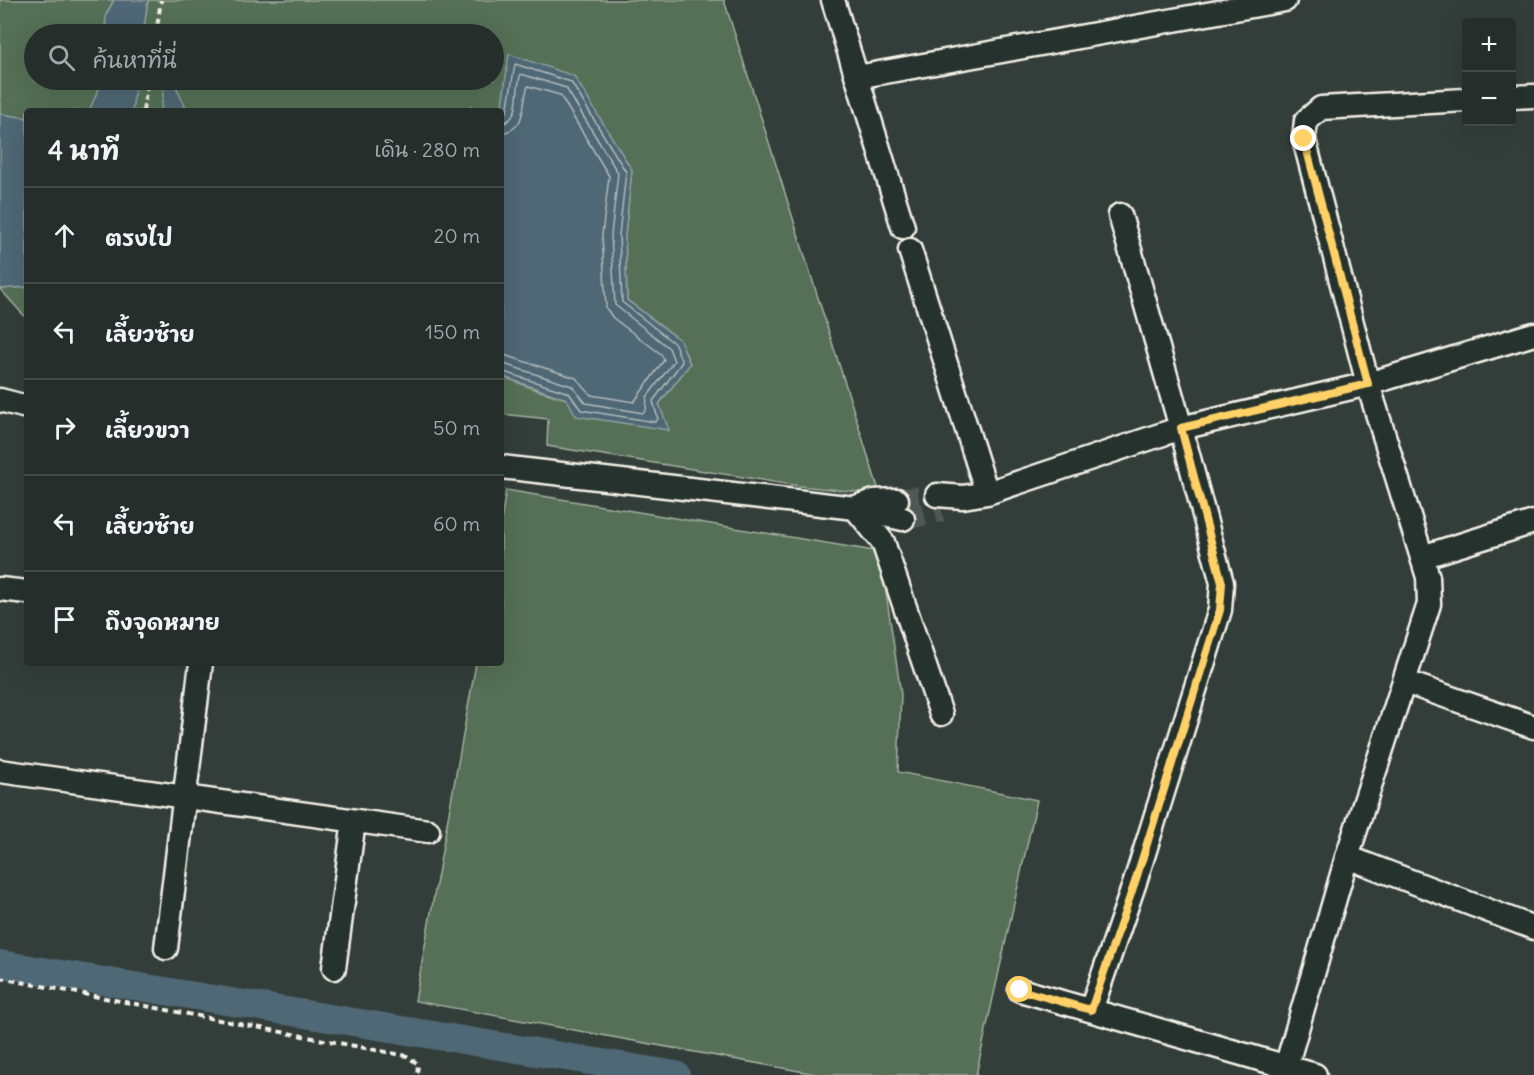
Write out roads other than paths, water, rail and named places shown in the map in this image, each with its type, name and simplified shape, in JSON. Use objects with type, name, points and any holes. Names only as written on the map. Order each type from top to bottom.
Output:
[{"type":"street","points":[[833,0],[903,227]]},
{"type":"street","points":[[857,77],[1285,0]]},
{"type":"street","points":[[1516,97],[1534,96]]},
{"type":"street","points":[[1286,1067],[1347,857],[1429,604],[1428,577],[1368,384],[1304,139],[1306,121],[1321,108],[1462,100]]},
{"type":"street","points":[[1091,1010],[1135,882],[1220,610],[1222,583],[1181,428],[1120,215]]},
{"type":"street","points":[[910,250],[987,493]]},
{"type":"street","points":[[940,503],[987,493],[1181,428],[1368,384],[1534,334]]},
{"type":"street","points":[[0,400],[24,406]]},
{"type":"street","points":[[504,467],[855,508],[874,501],[900,510]]},
{"type":"street","points":[[855,508],[883,542],[941,714]]},
{"type":"street","points":[[1422,557],[1534,522]]},
{"type":"street","points":[[0,589],[24,592]]},
{"type":"street","points":[[166,948],[201,666]]},
{"type":"street","points":[[1405,682],[1534,727]]},
{"type":"street","points":[[0,771],[428,831]]},
{"type":"street","points":[[334,968],[354,821]]},
{"type":"street","points":[[1347,857],[1534,928]]},
{"type":"street","points":[[1020,990],[1315,1075]]},
{"type":"water","points":[[114,0],[148,0],[144,24],[106,24],[106,15]]},
{"type":"water","points":[[509,54],[574,76],[632,170],[625,235],[627,300],[680,340],[690,364],[659,404],[669,430],[576,416],[567,399],[504,377],[504,108],[502,108]]},
{"type":"water","points":[[98,90],[135,90],[132,108],[90,108]]},
{"type":"water","points":[[164,90],[178,90],[186,108],[161,108]]},
{"type":"water","points":[[0,114],[24,118],[24,287],[0,289]]},
{"type":"waterway","points":[[0,964],[676,1075]]},
{"type":"tunnel","points":[[897,500],[937,495]]},
{"type":"tunnel","points":[[903,519],[942,511]]}]
